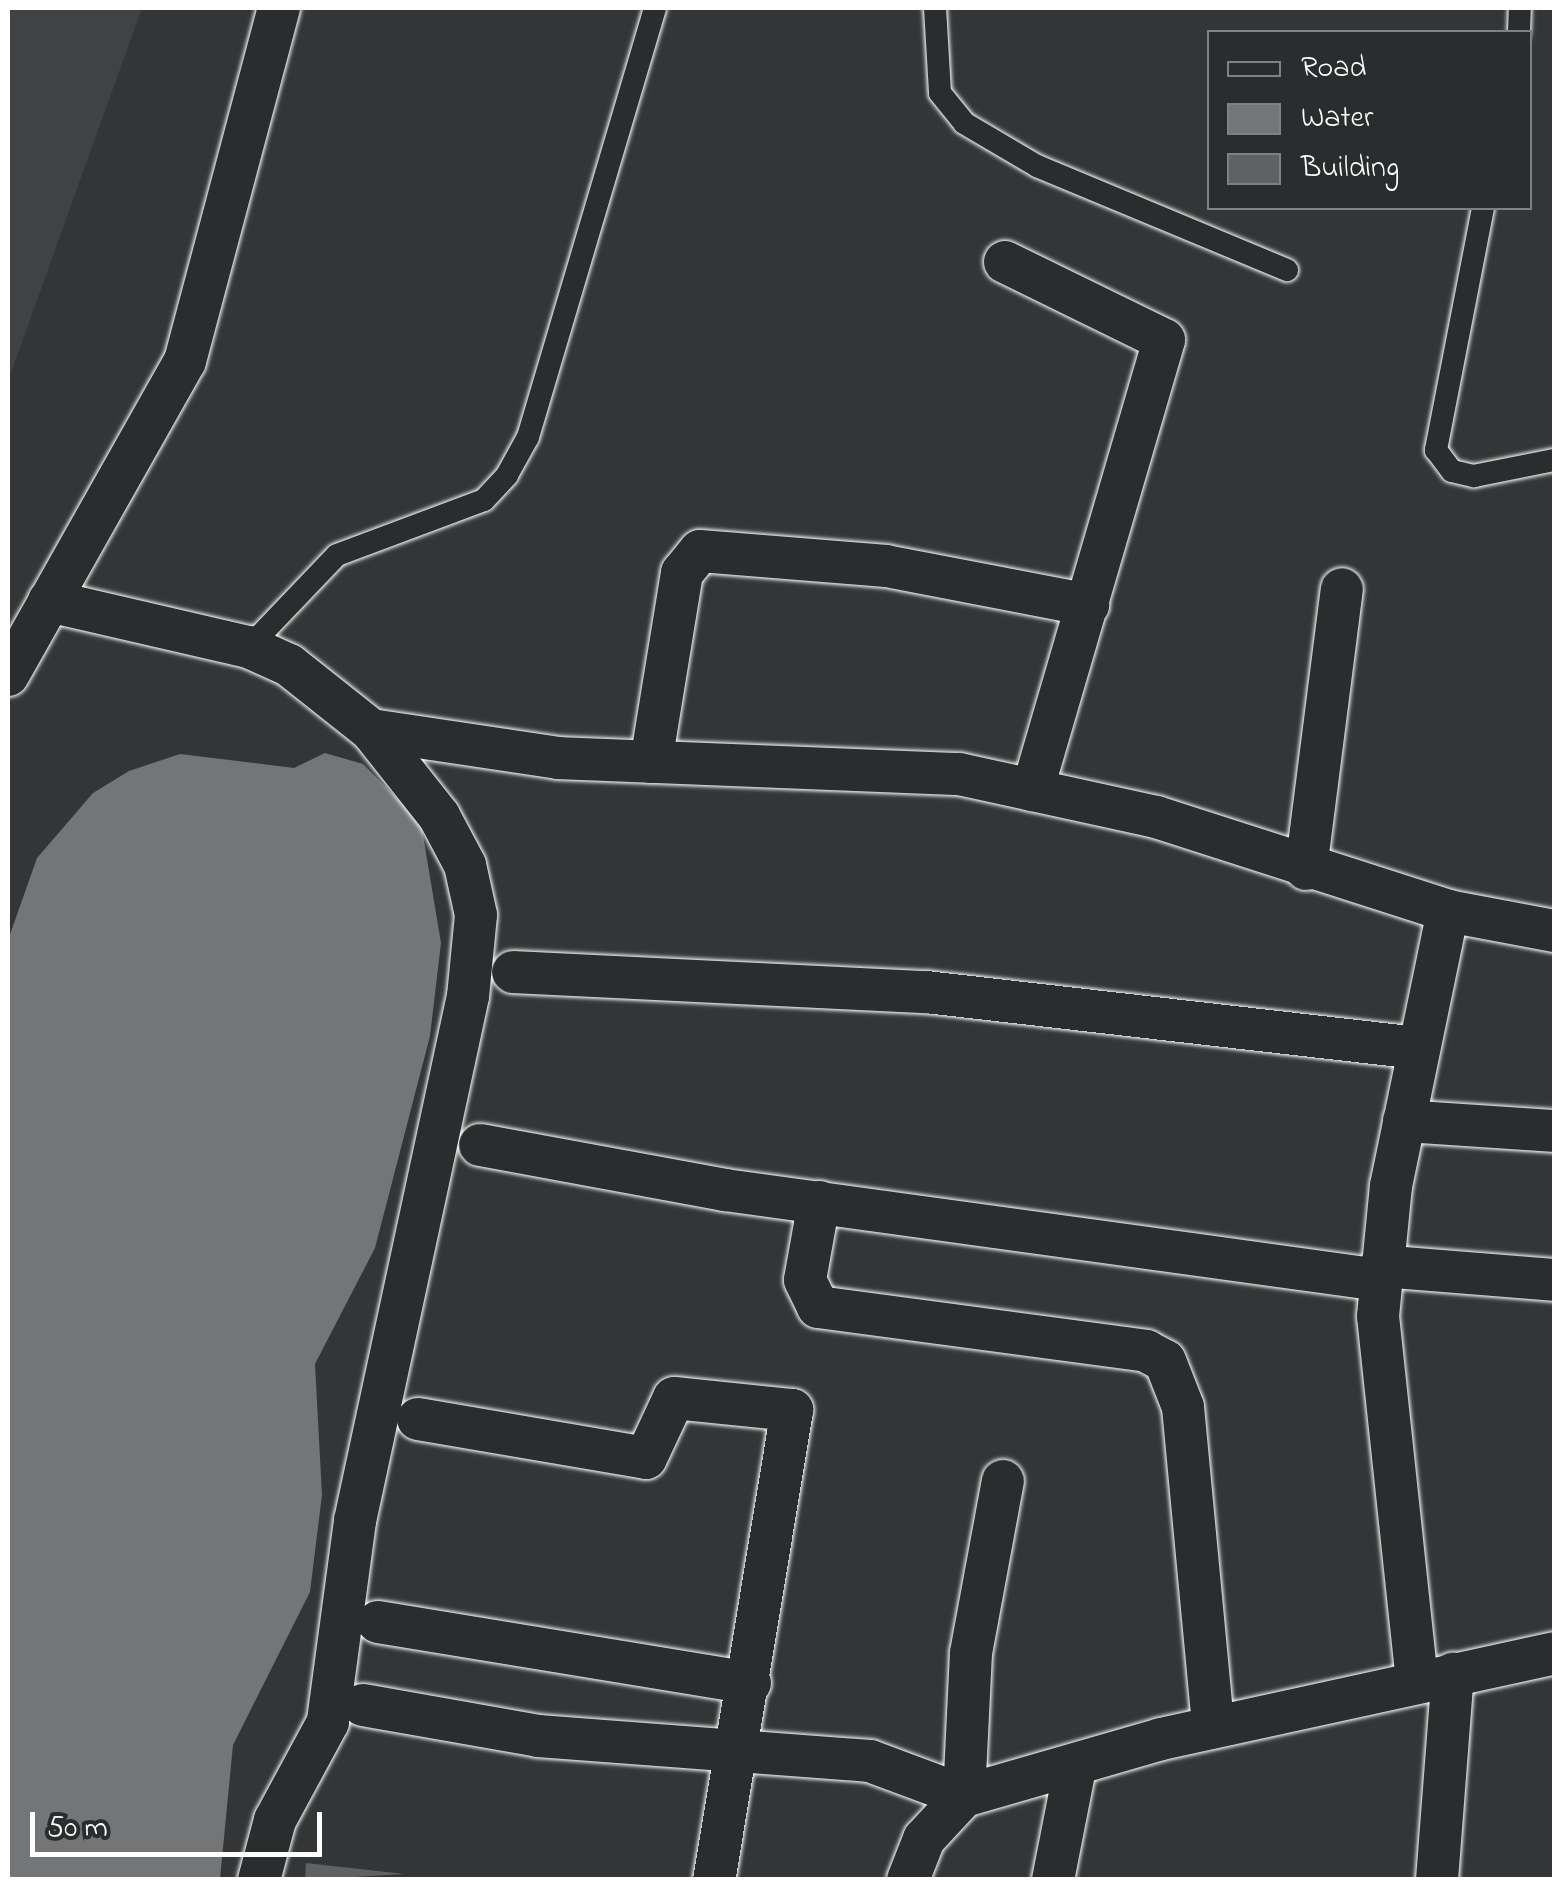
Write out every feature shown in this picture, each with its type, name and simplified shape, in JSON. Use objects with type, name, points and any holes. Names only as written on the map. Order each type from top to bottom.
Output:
[{"type":"street","points":[[8,674],[185,361],[279,8]]},
{"type":"street","points":[[1005,262],[1164,340],[1032,790]]},
{"type":"street","points":[[651,762],[682,574],[700,551],[886,566],[1088,605]]},
{"type":"street","points":[[1306,870],[1342,590]]},
{"type":"street","points":[[49,602],[249,646],[371,730],[465,864],[476,959],[355,1521],[328,1722],[275,1820],[259,1880]]},
{"type":"street","points":[[371,730],[559,758],[959,774],[1156,817],[1306,870],[1448,911],[1554,931]]},
{"type":"street","points":[[1437,1880],[1435,1678],[1379,1378],[1381,1273],[1404,1122],[1448,911]]},
{"type":"street","points":[[513,972],[926,992],[1419,1048]]},
{"type":"street","points":[[1404,1122],[1554,1131]]},
{"type":"street","points":[[480,1145],[819,1202],[1381,1273],[1554,1280]]},
{"type":"street","points":[[819,1202],[805,1280],[818,1307],[1146,1351],[1165,1361],[1183,1407],[1214,1726]]},
{"type":"street","points":[[418,1419],[646,1458],[674,1398],[792,1410],[750,1684],[714,1880]]},
{"type":"street","points":[[964,1796],[971,1654],[1003,1481]]},
{"type":"street","points":[[378,1622],[750,1684]]},
{"type":"street","points":[[908,1880],[924,1838],[964,1796],[1214,1726],[1554,1654]]},
{"type":"street","points":[[363,1704],[538,1736],[870,1761],[964,1796]]},
{"type":"street","points":[[1053,1880],[1075,1768]]},
{"type":"lane","points":[[249,646],[337,555],[484,500],[507,475],[528,437],[655,8]]},
{"type":"lane","points":[[935,8],[940,93],[964,123],[1037,166],[1287,270]]},
{"type":"lane","points":[[1483,210],[1436,450],[1452,471],[1474,476],[1554,460]]},
{"type":"shaded area","points":[[8,8],[142,8],[8,381]]},
{"type":"water","points":[[325,753],[363,764],[421,823],[441,943],[430,1036],[375,1248],[315,1364],[322,1495],[310,1592],[233,1745],[220,1879],[8,1880],[8,940],[37,858],[93,793],[129,771],[180,754],[294,768]]},
{"type":"building","points":[[306,1863],[405,1874],[305,1880]]}]
